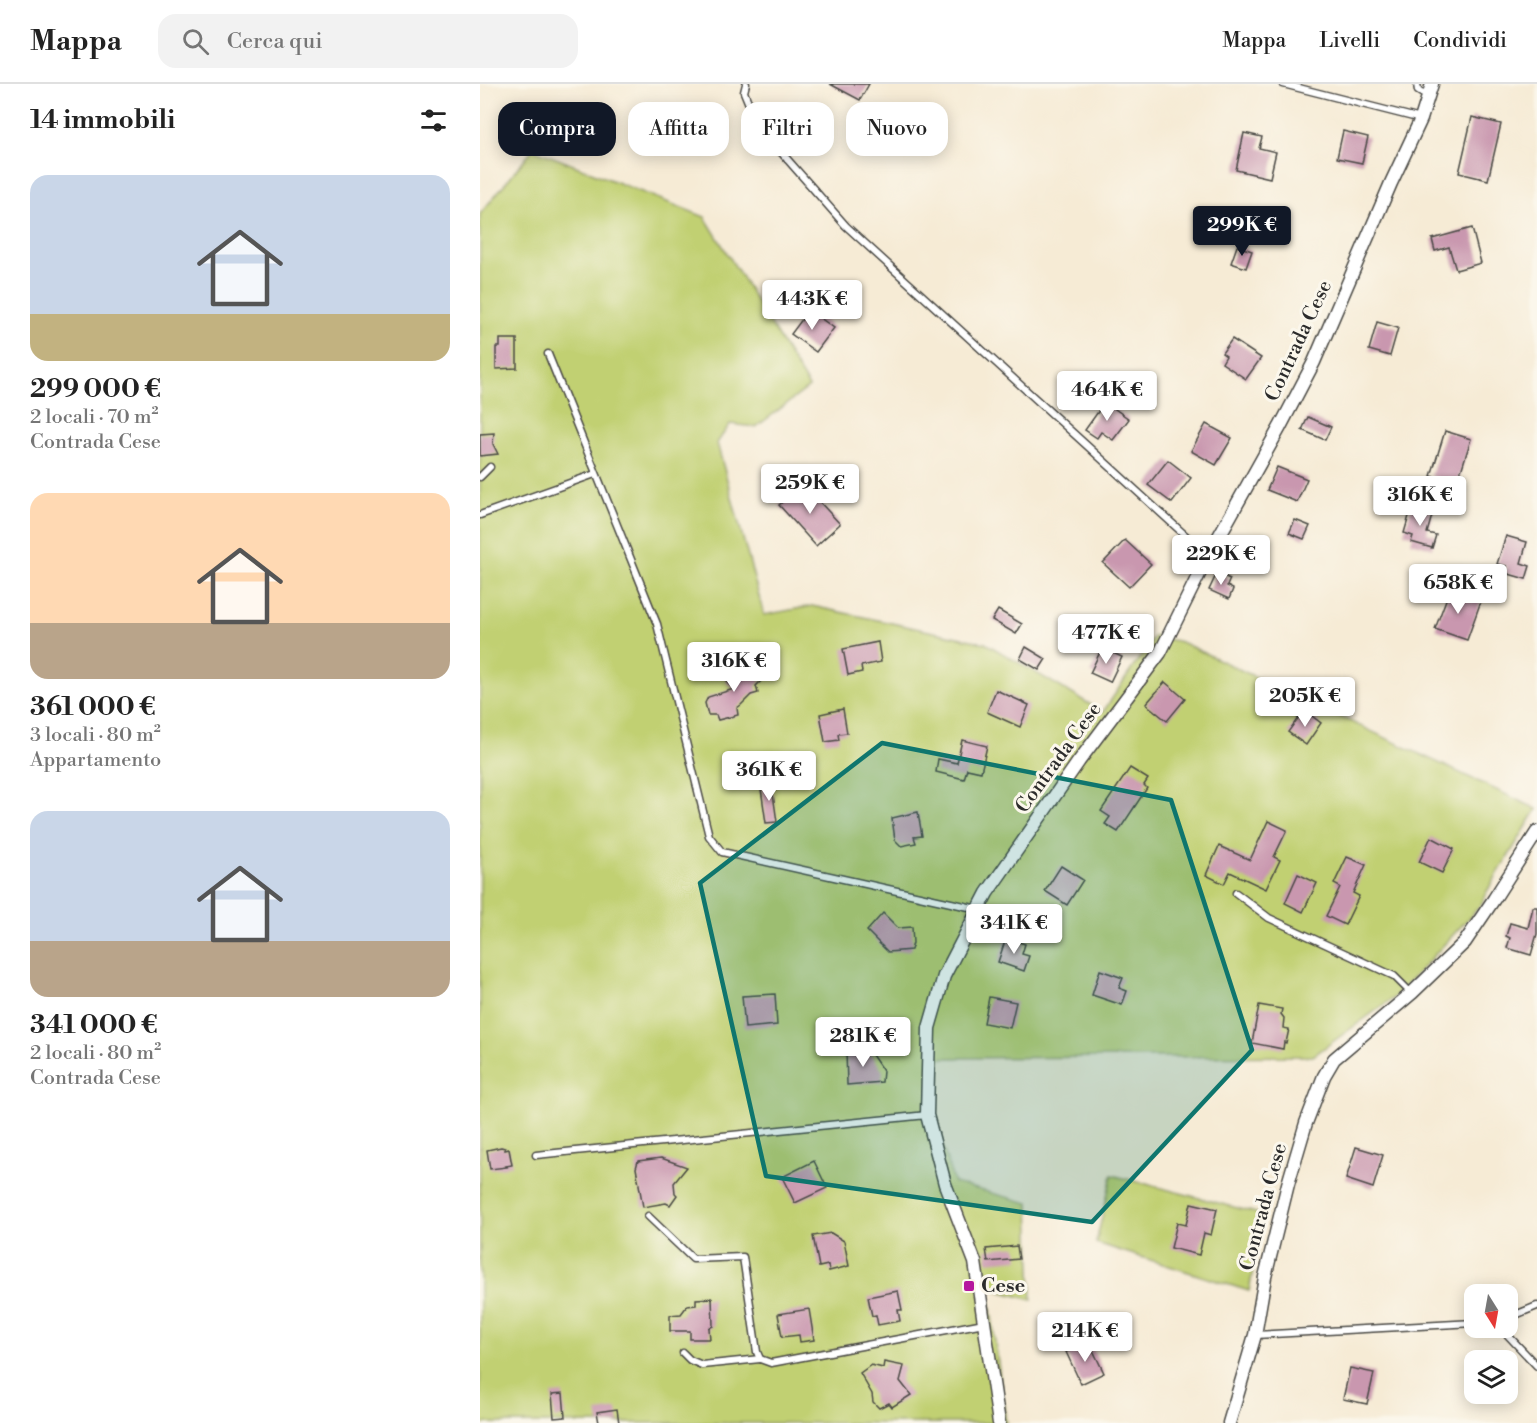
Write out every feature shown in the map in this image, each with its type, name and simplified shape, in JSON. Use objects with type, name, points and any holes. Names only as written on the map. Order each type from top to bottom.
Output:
[{"type":"street","name":"Contrada Cese","points":[[999,1423],[975,1262],[945,1184],[927,1115],[929,1028],[944,976],[987,893],[1079,762],[1160,653],[1208,556],[1314,362],[1421,119],[1432,84]]},
{"type":"street","name":"Contrada Cese","points":[[1229,1423],[1255,1335],[1265,1277],[1288,1185],[1306,1123],[1324,1076],[1334,1059],[1412,993],[1465,942],[1537,832]]},
{"type":"lane","points":[[746,84],[744,92],[758,126],[846,226],[1208,556]]},
{"type":"lane","points":[[1283,84],[1421,119]]},
{"type":"lane","points":[[1418,84],[1418,91],[1428,97]]},
{"type":"lane","points":[[548,354],[657,624],[710,836],[722,852],[979,909]]},
{"type":"lane","points":[[480,477],[490,467]]},
{"type":"lane","points":[[480,515],[595,474]]},
{"type":"lane","points":[[1236,893],[1269,918],[1394,975],[1412,993]]},
{"type":"lane","points":[[536,1155],[927,1115]]},
{"type":"lane","points":[[648,1216],[693,1259],[743,1257],[757,1352],[760,1359]]},
{"type":"lane","points":[[1518,1314],[1537,1306]]},
{"type":"lane","points":[[683,1353],[690,1360],[702,1365],[760,1359],[771,1363],[984,1323]]},
{"type":"lane","points":[[1255,1335],[1464,1324]]},
{"type":"lane","points":[[1511,1338],[1537,1366]]},
{"type":"highlighted area","points":[[882,743],[1171,800],[1252,1050],[1092,1222],[766,1176],[700,883]]},
{"type":"green space","points":[[527,156],[551,156],[705,217],[809,387],[756,427],[730,424],[717,443],[764,615],[812,606],[985,643],[1103,712],[1154,636],[1181,642],[1537,809],[1481,905],[1396,996],[1313,1056],[940,1058],[933,1115],[954,1183],[1029,1203],[1032,1300],[988,1288],[1006,1423],[480,1423],[480,214]]},
{"type":"green space","points":[[1112,1175],[1264,1215],[1249,1291],[1096,1243]]},
{"type":"building","points":[[830,84],[869,84],[860,100]]},
{"type":"building","points":[[1472,117],[1501,124],[1488,180],[1459,173]]},
{"type":"building","points":[[1343,131],[1368,137],[1362,163],[1337,158]]},
{"type":"building","points":[[1244,133],[1262,137],[1259,148],[1276,152],[1270,178],[1236,170]]},
{"type":"building","points":[[1472,228],[1481,263],[1456,270],[1449,247],[1435,251],[1432,239]]},
{"type":"building","points":[[1237,246],[1252,251],[1246,268],[1231,263]]},
{"type":"building","points":[[809,310],[834,328],[816,352],[791,334]]},
{"type":"building","points":[[1377,322],[1398,328],[1390,356],[1369,350]]},
{"type":"building","points":[[500,339],[517,339],[517,368],[496,369],[496,347],[500,347]]},
{"type":"building","points":[[1232,339],[1261,358],[1246,379],[1222,363],[1226,356],[1222,353]]},
{"type":"building","points":[[1105,402],[1129,419],[1113,440],[1101,432],[1097,438],[1085,430]]},
{"type":"building","points":[[1308,417],[1331,427],[1325,440],[1302,430]]},
{"type":"building","points":[[1206,424],[1232,438],[1216,465],[1191,451]]},
{"type":"building","points":[[1445,431],[1471,439],[1457,484],[1431,476]]},
{"type":"building","points":[[494,433],[493,444],[498,454],[480,456],[480,434]]},
{"type":"building","points":[[1168,460],[1191,478],[1172,503],[1148,485]]},
{"type":"building","points":[[1277,467],[1307,479],[1297,502],[1267,490]]},
{"type":"building","points":[[803,484],[840,524],[816,546],[779,505]]},
{"type":"building","points":[[1412,506],[1433,512],[1427,533],[1436,535],[1432,548],[1411,542],[1413,536],[1404,533]]},
{"type":"building","points":[[1295,520],[1310,526],[1304,539],[1289,533]]},
{"type":"building","points":[[1506,536],[1527,542],[1521,563],[1530,566],[1526,579],[1505,573],[1507,566],[1497,564]]},
{"type":"building","points":[[1125,540],[1151,564],[1129,587],[1103,563]]},
{"type":"building","points":[[1217,573],[1230,579],[1227,586],[1233,589],[1229,599],[1209,590]]},
{"type":"building","points":[[1450,589],[1481,601],[1467,640],[1435,629]]},
{"type":"building","points":[[998,610],[1022,624],[1016,634],[992,620]]},
{"type":"building","points":[[878,642],[881,662],[861,666],[862,672],[848,675],[843,649]]},
{"type":"building","points":[[1026,647],[1046,659],[1039,670],[1020,659]]},
{"type":"building","points":[[1102,648],[1122,657],[1110,682],[1090,673]]},
{"type":"building","points":[[739,663],[757,673],[756,676],[762,680],[756,686],[758,693],[751,695],[737,708],[738,715],[718,720],[716,715],[708,715],[705,703],[708,697],[734,689],[726,682]]},
{"type":"building","points":[[1165,682],[1185,699],[1167,721],[1146,704]]},
{"type":"building","points":[[996,690],[1029,705],[1020,727],[987,712]]},
{"type":"building","points":[[843,709],[847,733],[838,734],[839,740],[825,742],[820,714]]},
{"type":"building","points":[[1304,710],[1321,723],[1306,745],[1288,732]]},
{"type":"building","points":[[962,740],[987,746],[981,772],[967,769],[964,779],[936,772],[938,759],[957,763]]},
{"type":"building","points":[[1130,768],[1148,779],[1144,785],[1147,788],[1118,832],[1105,824],[1110,817],[1101,811]]},
{"type":"building","points":[[771,780],[777,822],[766,823],[760,782]]},
{"type":"building","points":[[918,812],[922,836],[914,837],[916,843],[901,846],[895,840],[892,818]]},
{"type":"building","points":[[1268,821],[1287,830],[1274,857],[1280,860],[1266,889],[1230,872],[1224,884],[1206,875],[1219,846],[1250,860]]},
{"type":"building","points":[[1431,837],[1454,849],[1442,873],[1419,862]]},
{"type":"building","points":[[1347,857],[1366,865],[1353,893],[1359,896],[1345,925],[1326,916],[1340,887],[1334,884]]},
{"type":"building","points":[[1061,866],[1083,880],[1067,905],[1045,891]]},
{"type":"building","points":[[1298,874],[1317,883],[1303,912],[1285,903]]},
{"type":"building","points":[[1533,907],[1537,907],[1537,934],[1531,955],[1507,948],[1510,938],[1506,936],[1510,923],[1528,928]]},
{"type":"building","points":[[883,913],[898,928],[912,927],[911,950],[888,952],[867,931]]},
{"type":"building","points":[[1006,938],[1025,944],[1022,954],[1029,956],[1024,971],[998,962]]},
{"type":"building","points":[[1100,970],[1123,978],[1119,988],[1127,991],[1122,1005],[1092,995]]},
{"type":"building","points":[[775,994],[777,1025],[745,1028],[742,996]]},
{"type":"building","points":[[989,997],[1016,1002],[1010,1028],[984,1023]]},
{"type":"building","points":[[1259,1005],[1282,1009],[1283,1028],[1289,1029],[1283,1049],[1252,1043]]},
{"type":"building","points":[[868,1049],[883,1071],[882,1082],[847,1085],[846,1051]]},
{"type":"building","points":[[501,1147],[505,1150],[509,1149],[512,1165],[490,1169],[487,1150]]},
{"type":"building","points":[[1356,1147],[1383,1155],[1373,1188],[1346,1179]]},
{"type":"building","points":[[661,1158],[687,1167],[674,1183],[677,1195],[670,1205],[666,1203],[643,1207],[636,1168],[638,1161]]},
{"type":"building","points":[[814,1161],[827,1188],[795,1203],[782,1177]]},
{"type":"building","points":[[1191,1203],[1217,1209],[1211,1235],[1204,1233],[1199,1255],[1171,1248],[1177,1223],[1186,1225]]},
{"type":"building","points":[[831,1233],[844,1241],[849,1266],[829,1271],[828,1265],[819,1267],[813,1236]]},
{"type":"building","points":[[1017,1246],[1019,1259],[988,1262],[986,1249]]},
{"type":"building","points":[[898,1291],[902,1310],[898,1310],[900,1321],[878,1325],[876,1315],[872,1316],[868,1297]]},
{"type":"building","points":[[712,1298],[713,1326],[709,1328],[710,1339],[690,1339],[690,1331],[670,1331],[670,1315],[681,1314],[687,1306],[696,1305],[696,1299]]},
{"type":"building","points":[[809,1309],[814,1340],[800,1342],[799,1335],[782,1337],[778,1314]]},
{"type":"building","points":[[1089,1342],[1104,1373],[1081,1384],[1066,1352]]},
{"type":"building","points":[[884,1362],[904,1366],[900,1381],[911,1395],[892,1407],[889,1403],[879,1408],[873,1402],[872,1394],[860,1373],[871,1365],[883,1368]]},
{"type":"building","points":[[1350,1368],[1374,1373],[1367,1404],[1343,1399]]},
{"type":"building","points":[[563,1393],[565,1417],[554,1418],[552,1394]]},
{"type":"building","points":[[617,1409],[619,1423],[599,1423],[597,1412]]},
{"type":"place","name":"Cese","points":[[969,1286]]}]
